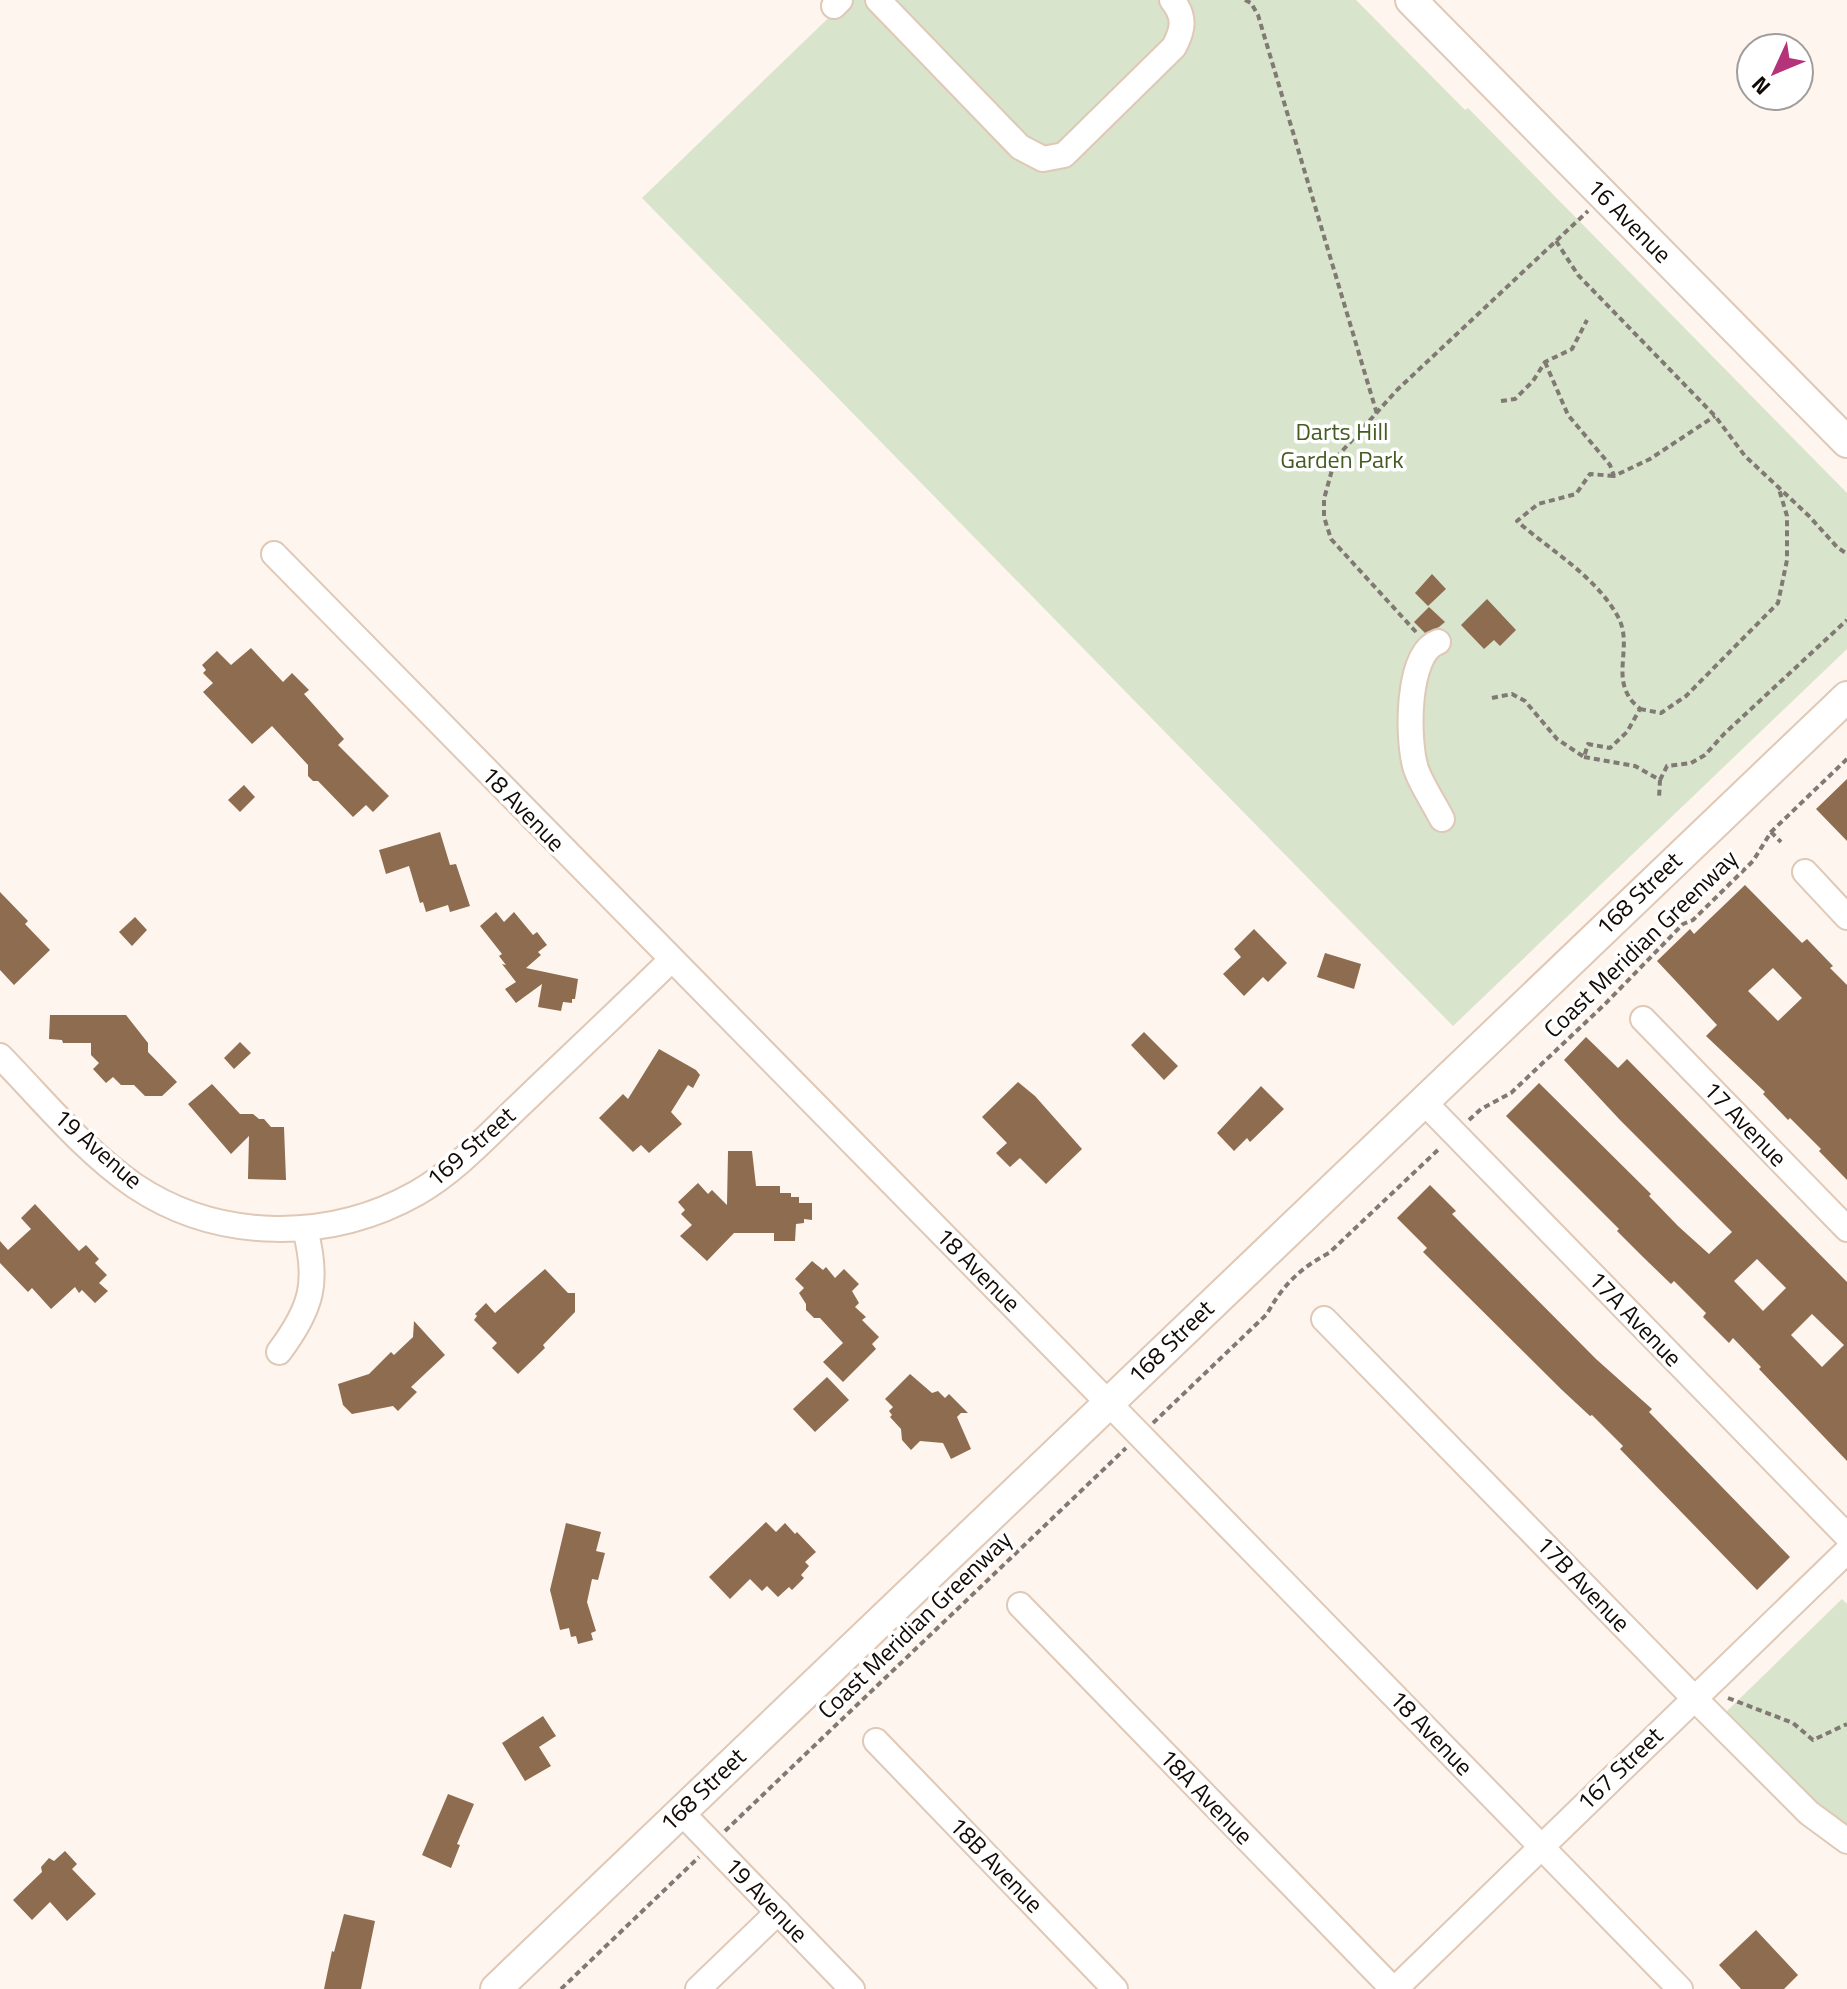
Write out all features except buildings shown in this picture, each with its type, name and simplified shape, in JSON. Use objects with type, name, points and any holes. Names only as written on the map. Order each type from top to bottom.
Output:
[{"type":"main road","name":"16 Avenue","points":[[1411,0],[1847,442]]},
{"type":"main road","name":"168 Street","points":[[496,1989],[1847,697]]},
{"type":"street","points":[[878,0],[1020,147],[1043,159],[1064,155],[1174,47],[1183,24],[1181,13],[1172,0]]},
{"type":"street","name":"18 Avenue","points":[[274,554],[1680,1989]]},
{"type":"street","points":[[1433,644],[1412,691],[1410,707],[1416,768],[1442,819]]},
{"type":"street","points":[[1805,872],[1845,911]]},
{"type":"street","name":"169 Street","points":[[305,1229],[350,1221],[392,1206],[444,1175],[671,960]]},
{"type":"street","name":"17 Avenue","points":[[1643,1019],[1847,1229]]},
{"type":"street","name":"19 Avenue","points":[[0,1056],[102,1159],[136,1187],[162,1201],[217,1222],[246,1227],[305,1229]]},
{"type":"street","name":"17A Avenue","points":[[1423,1101],[1847,1536]]},
{"type":"street","points":[[279,1352],[300,1324],[311,1292],[312,1257],[305,1229]]},
{"type":"street","name":"17B Avenue","points":[[1324,1319],[1809,1813],[1847,1841]]},
{"type":"street","name":"167 Street","points":[[1394,1989],[1847,1551]]},
{"type":"street","name":"18A Avenue","points":[[1020,1605],[1394,1989]]},
{"type":"street","name":"18B Avenue","points":[[876,1741],[1115,1989]]},
{"type":"street","name":"19 Avenue","points":[[681,1812],[852,1989]]},
{"type":"street","points":[[698,1989],[778,1912]]},
{"type":"path","points":[[1245,0],[1251,3],[1258,15],[1377,414]]},
{"type":"path","points":[[1433,644],[1331,539],[1324,517],[1329,476],[1335,459],[1397,390],[1593,206]]},
{"type":"path","points":[[1556,241],[1578,275],[1715,416],[1745,456],[1847,554]]},
{"type":"path","points":[[1501,401],[1515,399],[1533,381],[1545,362],[1572,349],[1587,320]]},
{"type":"path","points":[[1545,362],[1568,415],[1610,465],[1614,476]]},
{"type":"path","points":[[1715,416],[1650,459],[1614,476],[1590,474],[1576,494],[1538,504],[1517,521],[1568,559],[1617,614],[1626,636],[1623,678],[1628,695],[1640,709],[1661,713],[1686,696],[1778,603],[1787,560],[1787,516],[1778,485]]},
{"type":"path","points":[[1659,798],[1660,780],[1667,766],[1691,763],[1705,755],[1847,620]]},
{"type":"path","points":[[1492,698],[1512,694],[1525,701],[1557,739],[1584,757],[1635,766],[1660,780]]},
{"type":"path","points":[[1584,757],[1588,744],[1610,748],[1627,732],[1640,709]]},
{"type":"path","name":"Coast Meridian Greenway","points":[[1481,1109],[1511,1093],[1683,924],[1693,920],[1753,861],[1771,832],[1847,759]]},
{"type":"path","points":[[1771,832],[1781,842]]},
{"type":"path","points":[[1151,1425],[1267,1314],[1278,1293],[1307,1264],[1329,1253],[1428,1160]]},
{"type":"path","name":"Coast Meridian Greenway","points":[[724,1833],[1131,1443]]},
{"type":"path","points":[[1728,1698],[1793,1723],[1813,1740],[1847,1724]]},
{"type":"path","points":[[561,1989],[696,1859]]},
{"type":"green space","name":"Darts Hill Garden Park","points":[[847,0],[1356,0],[1465,110],[1468,108],[1847,493],[1847,649],[1453,1026],[642,198]]},
{"type":"green space","points":[[1842,1599],[1847,1604],[1847,1829],[1822,1810],[1726,1712]]}]
